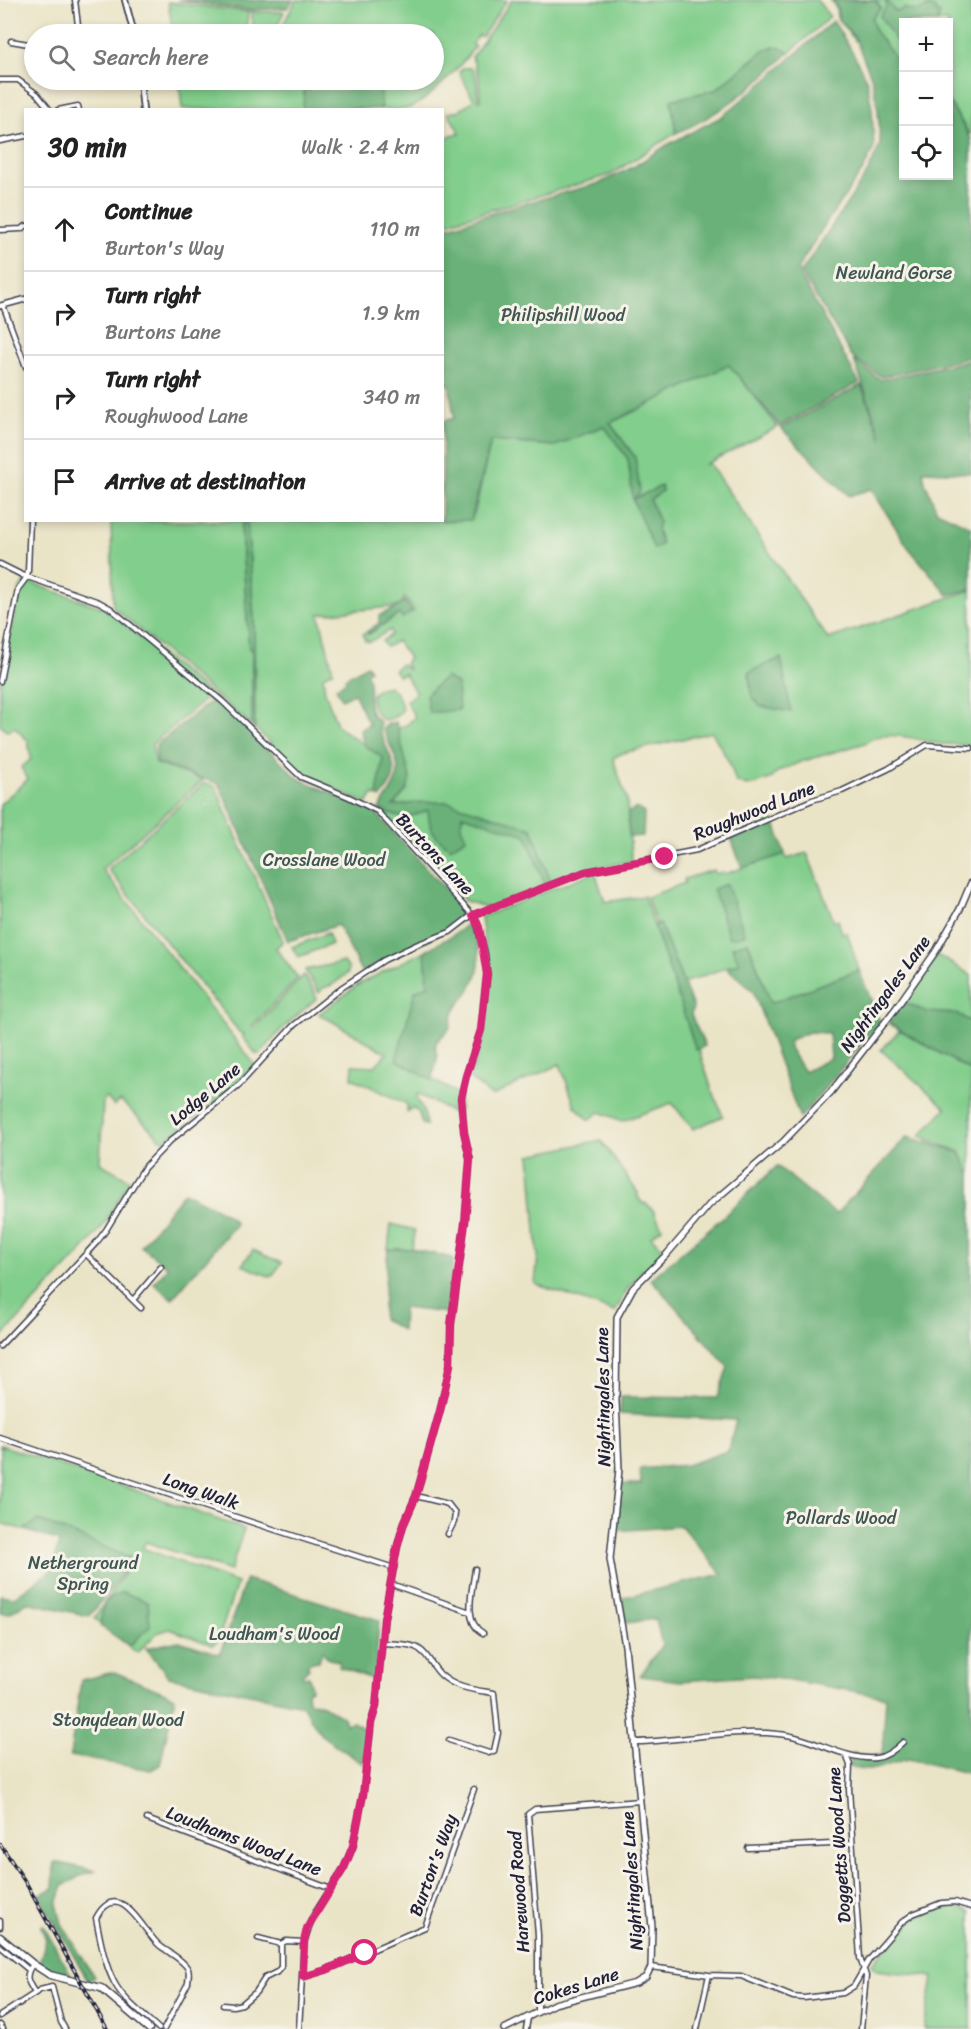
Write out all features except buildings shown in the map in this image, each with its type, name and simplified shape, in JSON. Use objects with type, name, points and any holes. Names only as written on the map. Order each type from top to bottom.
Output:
[{"type":"main road","name":"Nightingales Lane","points":[[651,1966],[652,1927],[636,1742],[626,1646],[610,1560],[619,1469],[615,1350],[617,1317],[633,1288],[667,1254],[710,1204],[783,1142],[831,1092],[896,1008],[936,951],[960,909],[971,884]]},
{"type":"main road","points":[[0,1937],[31,1967],[50,1975],[101,1988],[149,2029]]},
{"type":"main road","name":"Cokes Lane","points":[[504,2029],[554,2004],[636,1983],[646,1977],[651,1966]]},
{"type":"street","points":[[75,0],[78,24]]},
{"type":"street","points":[[125,0],[131,24]]},
{"type":"street","points":[[15,40],[24,42]]},
{"type":"street","points":[[0,80],[18,80],[24,84]]},
{"type":"street","points":[[32,90],[48,108]]},
{"type":"street","points":[[141,90],[143,108]]},
{"type":"street","points":[[65,108],[75,105],[78,108]]},
{"type":"street","points":[[0,141],[24,136]]},
{"type":"street","points":[[0,230],[24,227]]},
{"type":"street","points":[[24,300],[2,305],[24,362]]},
{"type":"street","points":[[0,681],[18,589],[27,577],[30,522]]},
{"type":"street","name":"Burtons Lane","points":[[0,564],[27,577],[110,608],[222,702],[301,777],[377,811],[473,915],[479,927],[487,974],[481,1030],[461,1098],[464,1132],[470,1159],[465,1223],[453,1305],[450,1365],[440,1411],[416,1496],[403,1526],[394,1568],[358,1827],[344,1868],[312,1918],[304,1942],[299,2029]]},
{"type":"street","name":"Roughwood Lane","points":[[473,915],[585,872],[697,850],[812,800],[842,791],[888,770],[927,745],[971,748]]},
{"type":"street","name":"Lodge Lane","points":[[0,1346],[106,1230],[144,1168],[170,1141],[240,1084],[293,1026],[341,988],[384,960],[450,932],[473,915]]},
{"type":"street","points":[[86,1254],[141,1308]]},
{"type":"street","points":[[133,1300],[161,1267]]},
{"type":"street","name":"Long Walk","points":[[0,1438],[394,1568]]},
{"type":"street","points":[[416,1496],[448,1504],[455,1513],[454,1522],[447,1534]]},
{"type":"street","points":[[475,1569],[470,1612],[478,1630],[483,1633]]},
{"type":"street","points":[[391,1584],[470,1612]]},
{"type":"street","points":[[382,1643],[415,1647],[422,1651],[441,1675],[454,1684],[466,1689],[496,1691],[498,1733],[494,1751],[489,1753],[449,1740]]},
{"type":"street","name":"Doggetts Wood Lane","points":[[636,1742],[760,1732],[819,1743],[846,1755],[850,1765],[849,1789],[860,1958],[866,1976],[861,2029]]},
{"type":"street","points":[[846,1755],[877,1758],[892,1752],[903,1742]]},
{"type":"street","name":"Burton's Way","points":[[303,1977],[326,1970],[425,1927],[474,1789]]},
{"type":"street","name":"Harewood Road","points":[[538,2012],[538,1935],[527,1816],[535,1809],[641,1801]]},
{"type":"street","name":"Loudhams Wood Lane","points":[[147,1819],[331,1889]]},
{"type":"street","points":[[748,1848],[852,1843]]},
{"type":"street","points":[[116,1902],[124,1905],[158,1944],[187,1967],[188,1983],[161,2029],[124,1996],[114,1983],[96,1918],[100,1910],[107,1905],[116,1902]]},
{"type":"street","points":[[651,1966],[709,1975],[741,1976],[793,1997],[804,1998],[848,1991],[854,1986],[863,1968],[902,1922],[921,1910],[941,1903],[955,1902],[971,1907]]},
{"type":"street","points":[[0,1921],[0,1927]]},
{"type":"street","points":[[258,1938],[281,1944],[285,1941],[304,1942]]},
{"type":"street","points":[[223,2005],[242,2004],[256,1992],[265,1978],[277,1972],[281,1967],[281,1944]]},
{"type":"street","points":[[0,1946],[31,1967],[26,1976],[34,1993]]},
{"type":"street","points":[[698,2029],[709,1975]]},
{"type":"street","points":[[0,2016],[34,1993],[52,1987],[65,2029]]},
{"type":"street","points":[[526,2029],[528,2017]]},
{"type":"street","points":[[0,2025],[3,2029]]},
{"type":"green space","points":[[178,0],[293,0],[287,8],[248,10]]},
{"type":"green space","points":[[296,0],[507,0],[482,37],[479,35],[472,44],[475,46],[470,53],[444,81],[444,24],[283,24]]},
{"type":"green space","points":[[512,0],[817,0],[830,17],[790,52],[774,46],[765,50],[715,90],[671,100],[676,133],[610,175],[444,224],[444,140],[451,135],[460,133],[448,113],[458,111],[474,100],[459,72],[464,68],[472,68],[476,77],[478,100],[480,100],[479,77],[472,57]]},
{"type":"green space","points":[[831,0],[971,0],[971,133],[969,134],[953,108],[953,18],[899,18],[899,74],[854,40],[837,18],[836,8]]},
{"type":"green space","name":"Newland Gorse","points":[[832,0],[875,0],[881,8],[872,18],[875,31],[899,63],[899,180],[953,180],[953,109],[971,139],[971,357],[882,377],[852,357],[801,272],[868,172],[880,145],[878,110],[872,79],[855,38],[838,18],[837,8]]},
{"type":"green space","points":[[886,0],[896,12],[905,8],[917,11],[928,6],[935,8],[936,13],[940,13],[939,18],[899,18],[899,45],[880,16],[886,7]]},
{"type":"green space","points":[[168,2],[248,12],[247,24],[171,24]]},
{"type":"green space","points":[[250,12],[284,12],[278,24],[253,24]]},
{"type":"green space","name":"Philipshill Wood","points":[[833,21],[867,81],[872,109],[874,148],[863,170],[797,269],[859,383],[780,426],[729,365],[610,423],[635,457],[640,491],[634,499],[661,486],[662,491],[650,500],[659,522],[657,530],[662,544],[654,549],[633,500],[628,459],[604,426],[555,446],[491,441],[471,520],[444,521],[444,421],[454,418],[449,383],[444,383],[444,370],[447,367],[444,344],[444,229],[600,183],[635,166],[667,145],[721,117]]},
{"type":"green space","points":[[775,46],[790,52],[751,87],[723,108],[676,133],[671,100],[715,90],[765,50]]},
{"type":"green space","points":[[180,90],[304,90],[303,108],[182,108]]},
{"type":"green space","points":[[304,90],[380,90],[381,108],[303,108]]},
{"type":"green space","points":[[380,90],[435,90],[408,108],[382,108]]},
{"type":"green space","points":[[551,196],[730,365],[778,427],[704,465],[709,463],[828,639],[971,590],[971,745],[938,744],[898,736],[880,736],[865,743],[800,762],[777,772],[772,778],[747,786],[736,782],[730,764],[712,732],[623,753],[613,758],[627,800],[632,861],[586,870],[489,908],[465,901],[379,809],[408,804],[393,806],[407,790],[398,729],[415,717],[406,701],[416,693],[404,673],[399,676],[394,670],[401,664],[409,670],[405,663],[409,658],[397,641],[386,647],[382,641],[392,634],[390,630],[369,642],[365,641],[363,634],[368,631],[369,634],[399,614],[409,614],[414,611],[405,597],[400,606],[319,614],[333,671],[323,676],[325,692],[338,727],[383,757],[377,796],[373,794],[367,804],[302,775],[255,728],[254,620],[247,522],[471,520],[491,441],[554,446],[604,425],[628,459],[634,499],[635,457],[610,423],[724,367]],"holes":[[[661,486],[662,491],[650,499],[657,530],[662,544],[633,500]]]},
{"type":"green space","points":[[854,360],[881,380],[971,360],[971,473],[923,471],[937,511],[971,527],[971,589],[948,595],[908,547],[871,489],[849,496],[781,428],[861,385],[882,439]]},
{"type":"green space","points":[[111,522],[243,522],[241,526],[249,648],[252,651],[252,726],[113,607]]},
{"type":"green space","points":[[243,522],[247,522],[254,620],[255,728],[252,726],[252,651],[249,648],[241,526]]},
{"type":"green space","points":[[25,581],[104,608],[215,698],[211,701],[207,698],[152,744],[156,764],[203,780],[102,869],[255,1065],[226,1093],[165,1140],[161,1139],[121,1101],[114,1106],[107,1098],[103,1101],[100,1163],[130,1180],[103,1226],[0,1339],[0,804],[28,779],[21,768],[31,759],[28,741],[15,727],[7,731],[0,724],[0,684],[20,589]]},
{"type":"green space","points":[[405,601],[412,612],[402,618],[399,614],[368,634],[368,631],[379,623],[379,616]]},
{"type":"green space","points":[[781,658],[791,712],[760,706],[751,694],[749,672]]},
{"type":"green space","points":[[367,665],[370,670],[366,673],[369,680],[370,711],[380,722],[382,736],[394,771],[391,783],[380,798],[377,796],[383,758],[364,745],[360,729],[369,725],[354,693],[342,699],[336,688],[346,681],[345,678]]},
{"type":"green space","points":[[445,677],[457,684],[459,710],[429,713],[426,695]]},
{"type":"green space","points":[[389,686],[398,696],[402,710],[394,718],[383,720],[373,708],[372,694],[380,688]]},
{"type":"green space","name":"Crosslane Wood","points":[[215,698],[299,779],[375,812],[462,907],[462,919],[439,935],[362,973],[338,925],[288,941],[219,784],[157,763],[156,745]]},
{"type":"green space","points":[[396,722],[410,778],[407,790],[393,806],[423,802],[448,802],[532,828],[551,883],[545,885],[526,835],[462,815],[461,826],[466,838],[450,848],[433,832],[428,810],[403,817],[379,809],[397,777],[397,763],[383,729],[388,724]]},
{"type":"green space","points":[[204,783],[216,787],[283,941],[276,948],[298,978],[252,1026],[254,1028],[304,975],[315,993],[316,999],[282,1029],[260,1054],[256,1054],[242,1036],[244,1034],[240,1033],[217,1004],[218,1002],[214,1001],[108,869]]},
{"type":"green space","points":[[637,808],[644,813],[643,836],[629,837],[628,813]]},
{"type":"green space","points":[[774,820],[785,854],[742,868],[731,838]]},
{"type":"green space","points":[[807,853],[834,921],[838,920],[842,933],[847,932],[859,970],[771,1003],[748,942],[739,963],[683,983],[660,924],[656,924],[647,897],[685,883],[684,879],[714,870],[716,874],[722,872],[724,874],[785,854],[787,859]]},
{"type":"green space","points":[[595,872],[605,902],[644,896],[723,1116],[693,1129],[672,1103],[622,1121],[600,1112],[589,1120],[575,1106],[560,1064],[492,1096],[469,1078],[483,1040],[489,975],[481,917]]},
{"type":"green space","points":[[727,884],[745,935],[729,938],[713,889]]},
{"type":"green space","points":[[471,921],[479,952],[478,971],[471,987],[454,1011],[449,1029],[436,1043],[438,1055],[432,1080],[396,1060],[415,991],[428,985],[425,951],[455,934]]},
{"type":"green space","points":[[660,924],[693,1007],[691,1015],[705,1046],[696,1050],[654,925]]},
{"type":"green space","points":[[328,933],[332,944],[298,957],[292,947]]},
{"type":"green space","points":[[748,942],[771,1003],[859,970],[880,1022],[800,1118],[753,991],[726,967],[739,963],[732,947]],"holes":[[[809,1032],[829,1033],[831,1058],[804,1072],[789,1048],[790,1040]]]},
{"type":"green space","points":[[425,951],[428,985],[397,1060],[460,1095],[459,1116],[418,1094],[417,1099],[424,1112],[426,1126],[422,1124],[419,1113],[415,1109],[411,1108],[407,1112],[407,1104],[352,1078],[353,1065],[375,1066],[387,1053],[319,1014],[359,984]]},
{"type":"green space","points":[[937,955],[971,975],[971,1022],[957,1014],[926,1012],[904,1002]]},
{"type":"green space","points":[[343,962],[348,967],[348,973],[332,985],[323,988],[319,993],[305,970]]},
{"type":"green space","points":[[904,1002],[926,1012],[957,1014],[971,1022],[971,1071],[888,1023]]},
{"type":"green space","points":[[900,1030],[971,1071],[971,1177],[960,1152],[920,1136],[946,1108],[881,1050]]},
{"type":"green space","name":"Pollards Wood","points":[[907,1137],[960,1152],[971,1177],[971,1774],[909,1759],[865,1770],[851,1766],[850,1758],[853,1753],[870,1756],[882,1755],[886,1697],[790,1680],[753,1676],[681,1681],[640,1676],[662,1645],[656,1619],[626,1623],[620,1598],[722,1574],[681,1526],[616,1531],[618,1484],[641,1484],[640,1469],[686,1465],[728,1451],[736,1420],[620,1414],[621,1397],[717,1398],[728,1367],[651,1279],[723,1217],[777,1166],[836,1214]]},
{"type":"green space","points":[[601,1140],[638,1193],[643,1204],[645,1203],[653,1210],[662,1228],[651,1236],[665,1251],[652,1265],[645,1268],[628,1288],[615,1312],[535,1284],[538,1256],[530,1155]]},
{"type":"green space","points":[[184,1192],[220,1210],[236,1224],[172,1299],[154,1283],[168,1267],[141,1246]]},
{"type":"green space","points":[[391,1224],[415,1230],[412,1249],[388,1249]]},
{"type":"green space","points":[[388,1249],[412,1249],[453,1258],[448,1313],[403,1308],[402,1330],[382,1319]]},
{"type":"green space","points":[[253,1250],[282,1263],[271,1277],[242,1265]]},
{"type":"green space","points":[[0,1445],[244,1529],[230,1571],[146,1542],[142,1548],[237,1583],[218,1641],[212,1645],[170,1629],[157,1633],[137,1653],[94,1618],[134,1559],[39,1521],[24,1530],[0,1523]]},
{"type":"green space","name":"Netherground Spring","points":[[38,1520],[134,1559],[89,1616],[27,1602],[10,1613],[0,1613],[0,1595],[14,1597],[52,1570],[59,1541],[24,1530]]},
{"type":"green space","name":"Loudham's Wood","points":[[246,1579],[379,1620],[375,1680],[339,1667],[339,1661],[329,1659],[322,1651],[319,1661],[307,1665],[309,1668],[302,1675],[303,1677],[309,1676],[311,1689],[307,1691],[308,1702],[319,1703],[343,1717],[345,1724],[353,1722],[368,1731],[363,1764],[321,1735],[302,1705],[169,1677],[146,1648],[179,1641],[220,1654]]},
{"type":"green space","points":[[122,1592],[148,1602],[150,1626],[130,1646],[100,1626],[104,1602]]},
{"type":"green space","name":"Stonydean Wood","points":[[114,1672],[175,1697],[160,1765],[151,1770],[70,1756],[81,1680]]},
{"type":"green space","points":[[54,1862],[96,1871],[80,1876],[63,1886],[57,1904],[62,1924],[94,1977],[89,1982],[38,1895],[53,1889]]},
{"type":"green space","points":[[956,1905],[971,1913],[971,2029],[924,2029],[933,1977],[877,1970],[871,1965],[913,1917]]},
{"type":"green space","points":[[43,1925],[71,1978],[55,1973],[39,1964],[46,1940],[41,1927]]},
{"type":"railway","points":[[0,1844],[26,1883],[107,2029]]},
{"type":"route","points":[[365,1953],[303,1977],[304,1942],[307,1928],[344,1868],[358,1827],[371,1723],[376,1707],[384,1619],[397,1548],[403,1526],[416,1496],[440,1411],[450,1365],[451,1325],[465,1223],[470,1159],[464,1132],[461,1098],[481,1030],[487,974],[479,927],[473,915],[585,872],[665,857]]}]
